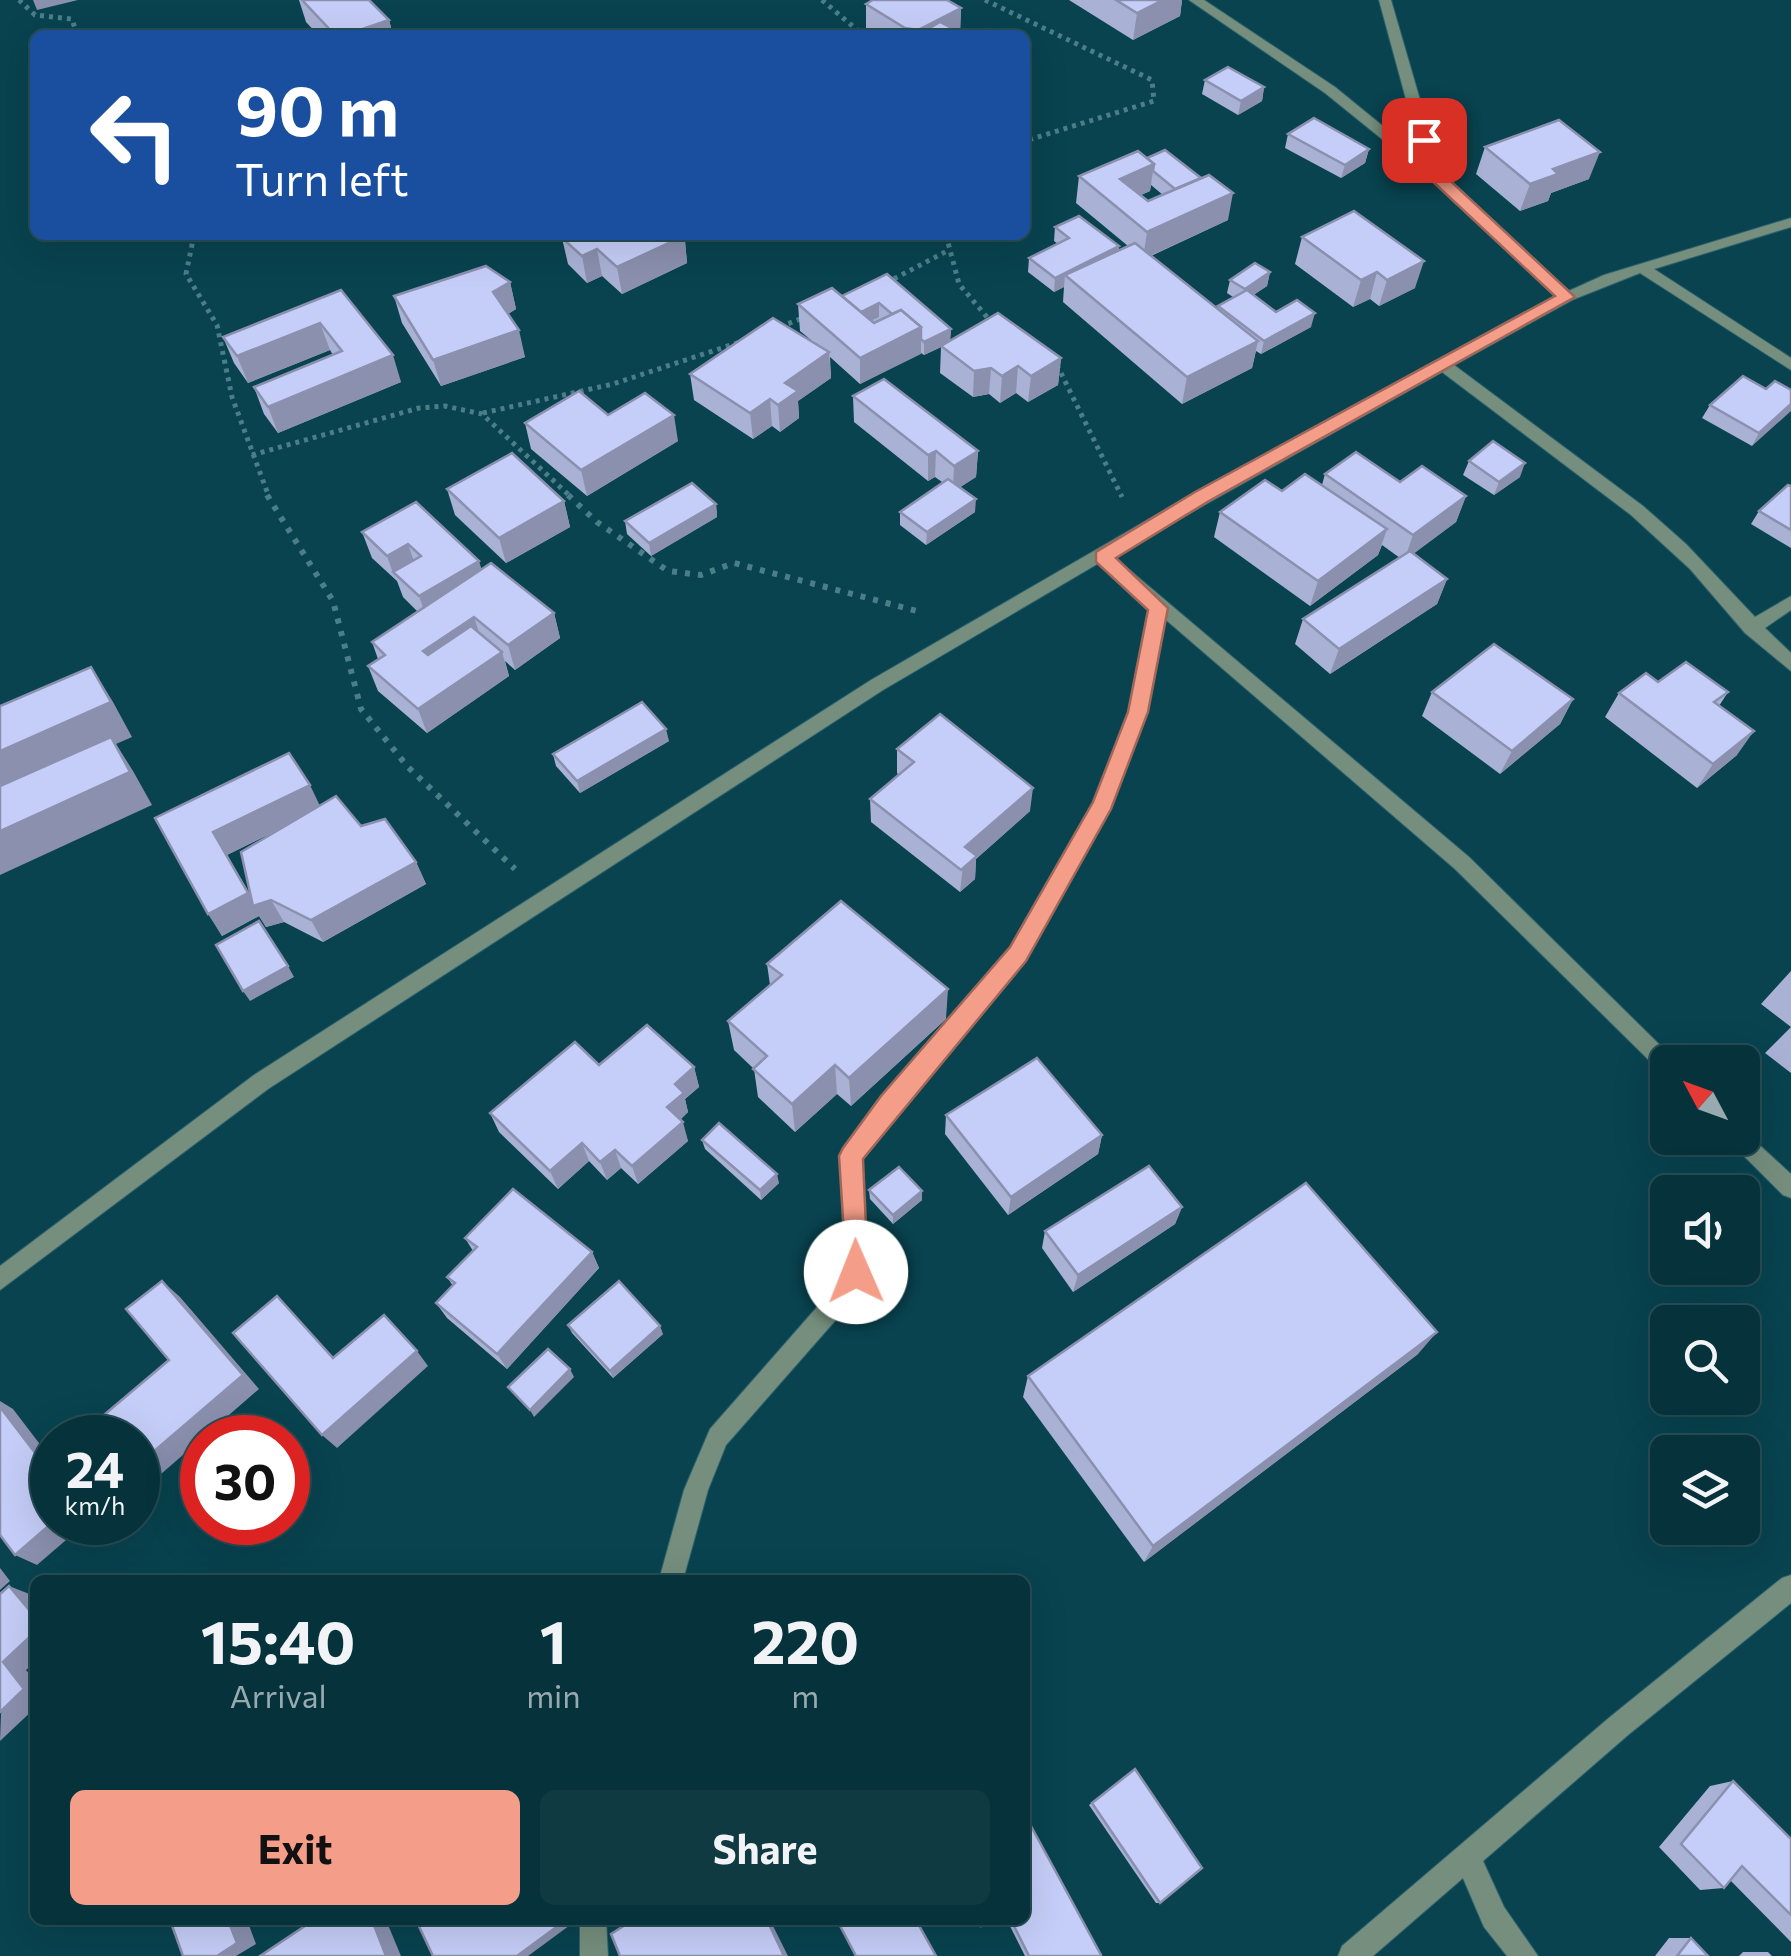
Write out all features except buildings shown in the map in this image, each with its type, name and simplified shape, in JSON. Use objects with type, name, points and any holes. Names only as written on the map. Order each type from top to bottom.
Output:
[{"type":"street","points":[[1195,0],[1330,90],[1434,174],[1567,297]]},
{"type":"street","points":[[1386,0],[1434,174]]},
{"type":"street","points":[[0,1280],[261,1082],[878,684],[1567,297],[1642,268],[1791,222]]},
{"type":"street","points":[[1642,268],[1791,365]]},
{"type":"street","points":[[1444,365],[1650,522],[1708,575],[1750,628],[1791,664]]},
{"type":"street","points":[[1103,557],[1158,608],[1462,863],[1650,1048]]},
{"type":"street","points":[[1750,628],[1791,602]]},
{"type":"street","points":[[672,1575],[696,1490],[718,1437],[847,1290],[856,1272],[851,1156],[890,1104],[1018,954],[1103,803],[1138,712],[1158,608]]},
{"type":"street","points":[[1757,1155],[1791,1188]]},
{"type":"street","points":[[1352,1956],[1791,1587]]},
{"type":"street","points":[[1467,1856],[1494,1917],[1524,1956]]},
{"type":"street","points":[[593,1925],[594,1956]]},
{"type":"path","points":[[19,0],[24,9],[42,19],[72,19],[75,30]]},
{"type":"path","points":[[822,0],[857,30]]},
{"type":"path","points":[[985,0],[1152,80],[1154,102],[1030,139]]},
{"type":"path","points":[[193,240],[186,274],[216,325],[232,397],[267,494],[333,601],[361,709],[407,766],[544,898]]},
{"type":"path","points":[[946,240],[963,297],[996,325]]},
{"type":"path","points":[[873,289],[947,251]]},
{"type":"path","points":[[772,330],[806,316]]},
{"type":"path","points":[[252,455],[419,408],[446,406],[482,414],[575,398],[648,378],[754,337]]},
{"type":"path","points":[[1054,362],[1081,407],[1139,534]]},
{"type":"path","points":[[482,414],[597,522],[668,571],[701,575],[734,563],[979,630]]},
{"type":"route","points":[[856,1272],[851,1156],[860,1140],[1018,954],[1103,803],[1138,712],[1158,608],[1103,557],[1202,496],[1567,297],[1434,174],[1424,140]]}]
